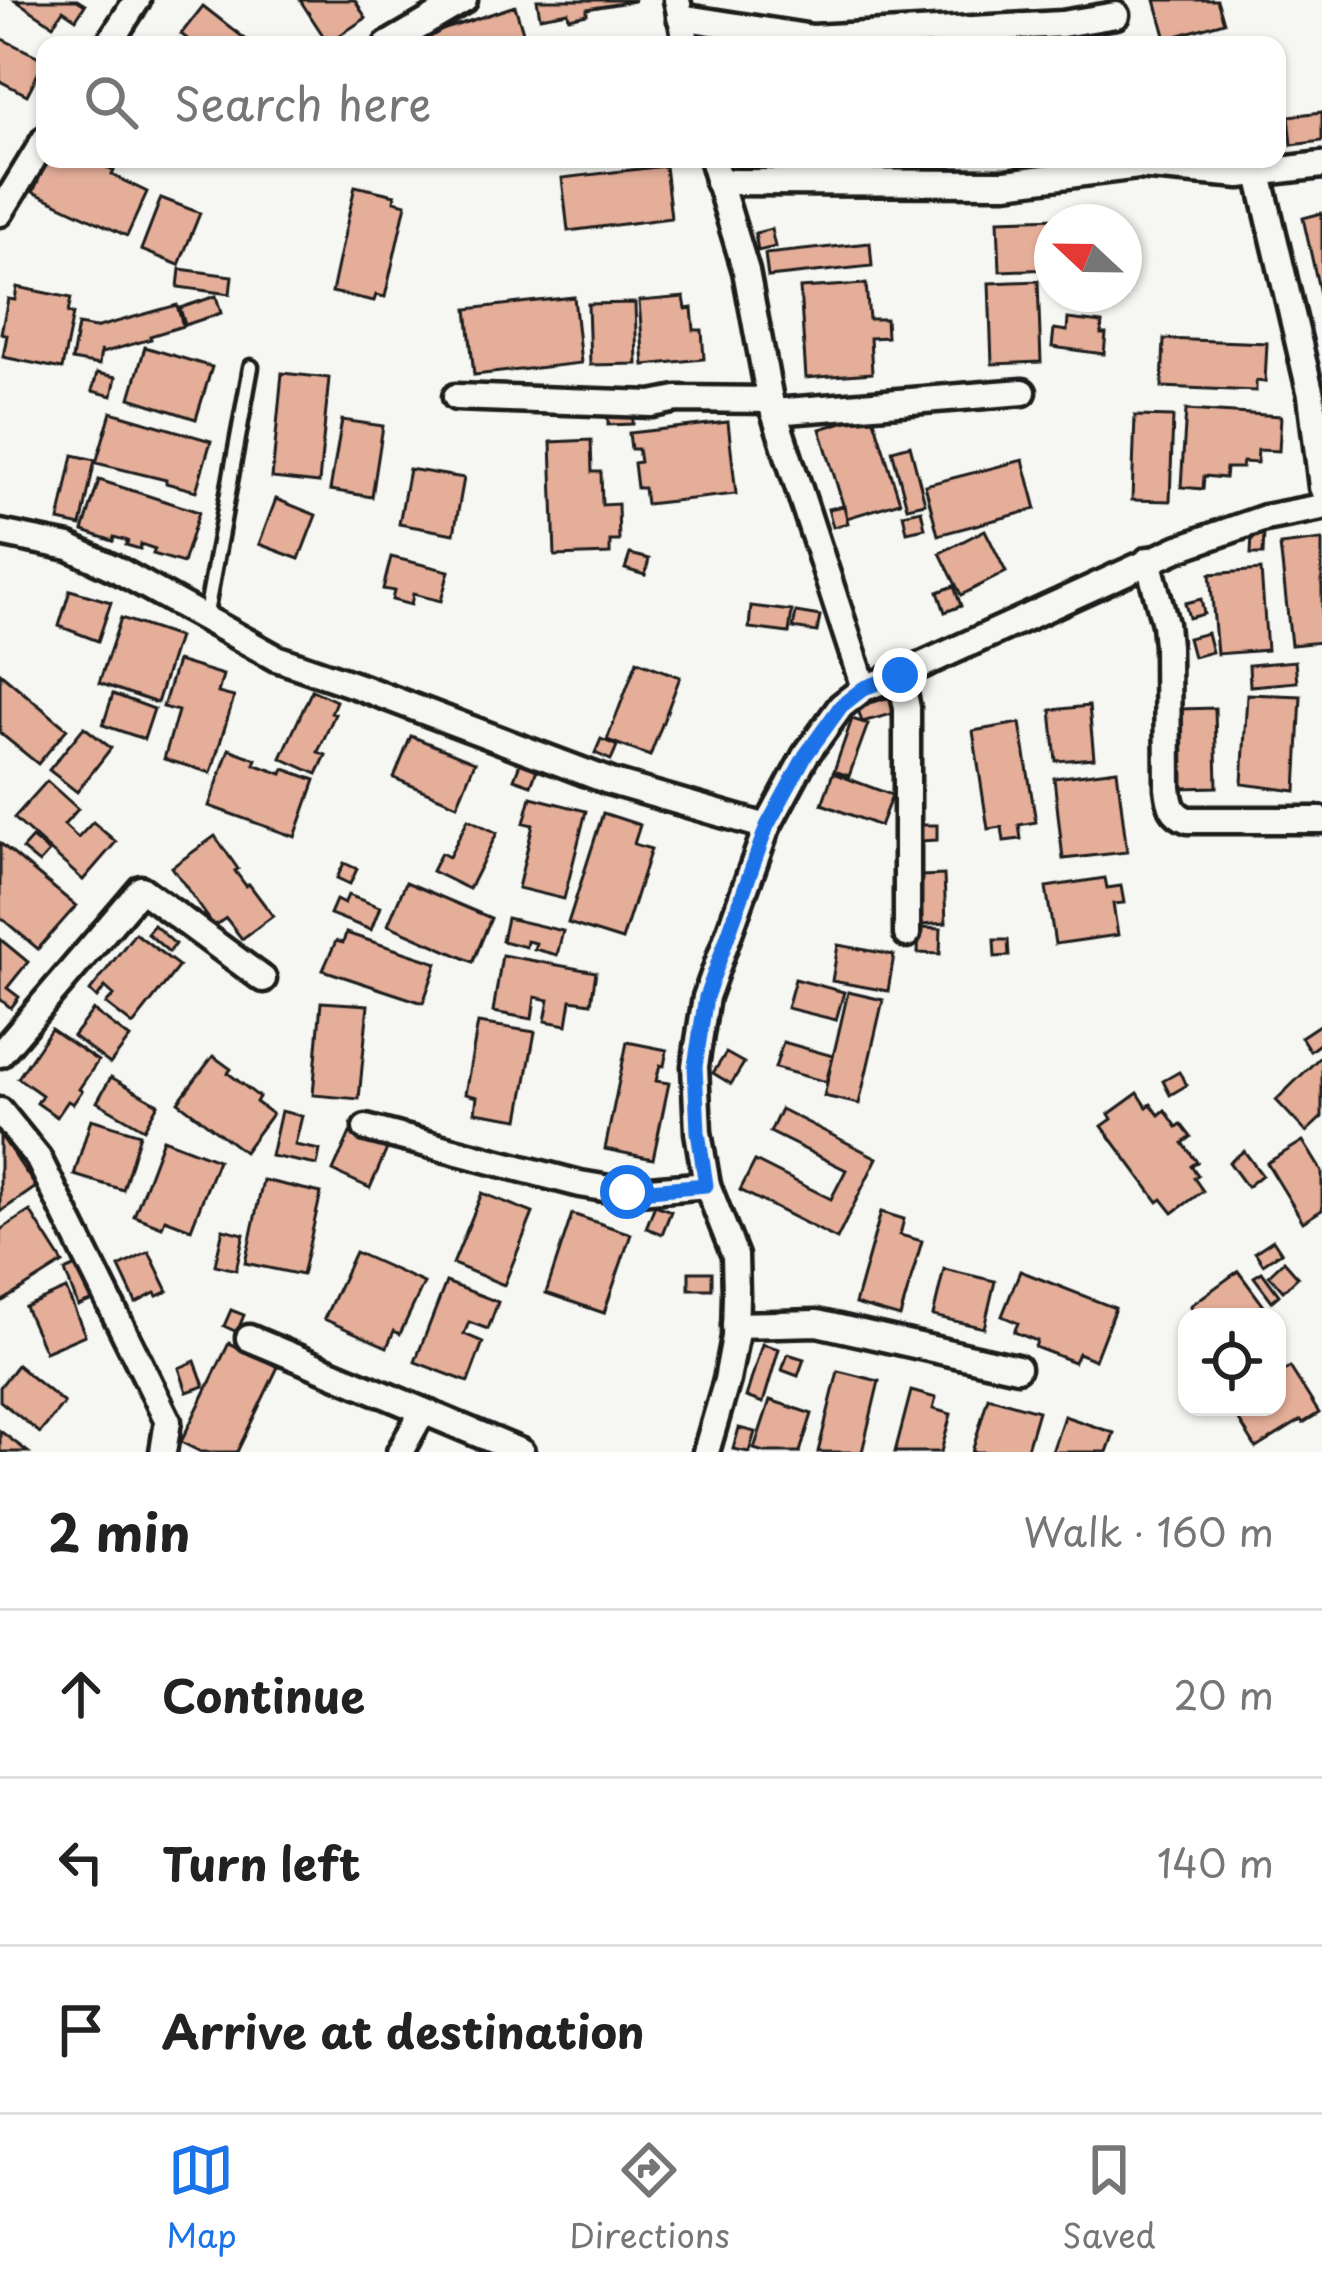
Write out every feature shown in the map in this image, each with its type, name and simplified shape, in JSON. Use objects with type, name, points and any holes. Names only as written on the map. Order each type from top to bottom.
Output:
[{"type":"street","points":[[114,36],[137,0]]},
{"type":"street","points":[[402,36],[464,0]]},
{"type":"street","points":[[679,8],[803,36]]},
{"type":"street","points":[[848,36],[1062,24],[1116,15]]},
{"type":"street","points":[[0,213],[36,154]]},
{"type":"street","points":[[1158,168],[1240,176],[1322,165]]},
{"type":"street","points":[[864,688],[772,406],[746,271],[715,170],[1006,183],[1122,168]]},
{"type":"street","points":[[1259,174],[1311,395],[1322,487]]},
{"type":"street","points":[[456,397],[652,404],[677,399],[772,406],[1023,392]]},
{"type":"street","points":[[706,1452],[727,1380],[735,1325],[735,1256],[706,1185],[695,1066],[706,997],[767,826],[805,756],[841,706],[864,688],[1148,560],[1265,518],[1322,507]]},
{"type":"street","points":[[3,541],[69,547],[276,658],[611,782],[767,826]]},
{"type":"street","points":[[1148,560],[1165,624],[1171,808],[1188,820],[1322,820]]},
{"type":"street","points":[[900,675],[907,708],[907,934]]},
{"type":"street","points":[[0,1054],[141,890],[263,980]]},
{"type":"street","points":[[0,1111],[38,1158],[168,1421],[163,1452]]},
{"type":"street","points":[[366,1129],[627,1192],[706,1185]]},
{"type":"street","points":[[735,1325],[817,1323],[1017,1368]]},
{"type":"street","points":[[249,1338],[521,1452]]},
{"type":"street","points":[[400,1452],[423,1411]]},
{"type":"lane","points":[[205,620],[251,367]]},
{"type":"building","points":[[15,0],[77,0],[85,5],[76,19],[63,10],[53,25]]},
{"type":"building","points":[[300,0],[355,0],[366,18],[339,36],[323,36]]},
{"type":"building","points":[[537,0],[634,1],[587,9],[587,14],[569,18],[568,12],[540,17]]},
{"type":"building","points":[[1155,0],[1217,0],[1224,22],[1165,36]]},
{"type":"building","points":[[203,6],[241,36],[184,36]]},
{"type":"building","points":[[515,6],[524,36],[424,36]]},
{"type":"building","points":[[0,38],[36,56],[36,78],[27,95],[0,81]]},
{"type":"building","points":[[1322,112],[1322,141],[1292,145],[1289,116]]},
{"type":"building","points":[[44,168],[108,168],[114,171],[112,175],[147,192],[127,236],[33,192]]},
{"type":"building","points":[[665,168],[671,218],[568,231],[562,178]]},
{"type":"building","points":[[355,186],[395,195],[394,201],[406,204],[385,297],[376,295],[374,301],[332,292]]},
{"type":"building","points":[[161,198],[200,213],[179,265],[141,250]]},
{"type":"building","points":[[1322,213],[1322,303],[1303,218]]},
{"type":"building","points":[[1034,219],[1034,270],[1000,271],[998,220]]},
{"type":"building","points":[[771,229],[775,247],[758,251],[755,233]]},
{"type":"building","points":[[870,243],[872,266],[768,277],[765,254]]},
{"type":"building","points":[[180,269],[232,276],[230,294],[178,287]]},
{"type":"building","points":[[1034,281],[1041,362],[992,364],[989,283]]},
{"type":"building","points":[[866,284],[869,319],[886,319],[887,337],[870,338],[872,373],[806,378],[800,288]]},
{"type":"building","points":[[17,287],[71,298],[68,313],[73,314],[62,369],[3,357],[7,335],[1,333],[8,299],[15,300]]},
{"type":"building","points":[[216,296],[221,313],[185,325],[180,308]]},
{"type":"building","points":[[574,297],[581,363],[474,375],[467,309]]},
{"type":"building","points":[[684,297],[686,309],[692,308],[694,330],[702,330],[704,359],[644,365],[639,301]]},
{"type":"building","points":[[635,303],[637,364],[590,365],[588,304]]},
{"type":"building","points":[[177,305],[183,326],[101,350],[99,365],[72,360],[78,325],[95,328]]},
{"type":"building","points":[[1068,319],[1102,323],[1104,354],[1052,347],[1054,329],[1067,331]]},
{"type":"building","points":[[1164,339],[1267,343],[1265,382],[1256,381],[1256,391],[1162,387]]},
{"type":"building","points":[[145,347],[212,367],[196,419],[130,398]]},
{"type":"building","points":[[97,373],[116,377],[112,396],[92,391]]},
{"type":"building","points":[[282,373],[329,378],[319,483],[272,478]]},
{"type":"building","points":[[1186,410],[1281,416],[1279,451],[1258,450],[1257,463],[1226,468],[1225,478],[1204,476],[1203,489],[1181,487]]},
{"type":"building","points":[[111,412],[211,441],[196,491],[96,463]]},
{"type":"building","points":[[872,413],[900,502],[847,518],[820,429]]},
{"type":"building","points":[[608,414],[633,414],[633,424],[608,425]]},
{"type":"building","points":[[1135,416],[1173,417],[1170,501],[1132,500]]},
{"type":"building","points":[[342,420],[383,426],[372,497],[330,490]]},
{"type":"building","points":[[728,422],[736,494],[646,504],[644,488],[637,488],[634,463],[640,462],[638,449],[631,449],[629,433]]},
{"type":"building","points":[[591,440],[592,472],[601,472],[602,505],[618,504],[619,541],[610,541],[610,554],[555,556],[551,442]]},
{"type":"building","points":[[910,445],[925,503],[907,507],[892,450]]},
{"type":"building","points":[[73,455],[95,460],[81,526],[59,521]]},
{"type":"building","points":[[1023,460],[1036,509],[938,535],[925,485]]},
{"type":"building","points":[[409,469],[464,478],[454,534],[399,524]]},
{"type":"building","points":[[99,480],[199,512],[183,563],[153,554],[155,549],[141,544],[140,549],[126,545],[128,541],[83,531]]},
{"type":"building","points":[[276,499],[316,515],[299,559],[259,544]]},
{"type":"building","points":[[844,506],[848,523],[833,527],[828,509]]},
{"type":"building","points":[[921,510],[925,528],[907,532],[903,514]]},
{"type":"building","points":[[985,530],[1006,572],[961,595],[940,553]]},
{"type":"building","points":[[1264,533],[1263,554],[1251,554],[1252,534]]},
{"type":"building","points":[[1322,540],[1322,642],[1291,645],[1280,545]]},
{"type":"building","points":[[630,554],[649,559],[645,575],[625,569]]},
{"type":"building","points":[[391,557],[449,571],[441,601],[413,594],[411,605],[392,600],[394,591],[383,589]]},
{"type":"building","points":[[1261,570],[1267,650],[1217,654],[1210,574]]},
{"type":"building","points":[[954,586],[961,606],[945,612],[938,592]]},
{"type":"building","points":[[70,590],[111,602],[98,641],[59,626]]},
{"type":"building","points":[[1201,599],[1204,614],[1189,618],[1185,603]]},
{"type":"building","points":[[751,606],[792,611],[789,633],[749,628]]},
{"type":"building","points":[[796,612],[820,616],[817,632],[793,628]]},
{"type":"building","points":[[121,618],[178,637],[157,703],[99,683]]},
{"type":"building","points":[[1207,633],[1212,652],[1193,657],[1188,638]]},
{"type":"building","points":[[177,661],[223,675],[218,693],[234,697],[211,773],[164,759],[178,711],[163,707]]},
{"type":"building","points":[[637,661],[680,677],[650,756],[607,740]]},
{"type":"building","points":[[1295,661],[1297,682],[1250,686],[1249,665]]},
{"type":"building","points":[[0,673],[67,729],[38,764],[0,733]]},
{"type":"building","points":[[312,690],[336,701],[318,752],[326,755],[317,774],[281,758]]},
{"type":"building","points":[[113,694],[154,709],[144,739],[103,725]]},
{"type":"building","points":[[1247,694],[1301,696],[1296,791],[1242,784]]},
{"type":"building","points":[[892,697],[896,713],[862,722],[857,706]]},
{"type":"building","points":[[1089,706],[1094,758],[1056,761],[1051,710]]},
{"type":"building","points":[[1215,708],[1217,787],[1182,788],[1180,709]]},
{"type":"building","points":[[852,719],[868,724],[849,776],[834,771]]},
{"type":"building","points":[[1020,723],[1036,822],[1019,825],[1021,839],[1004,841],[1002,827],[988,829],[973,731]]},
{"type":"building","points":[[84,727],[111,748],[77,792],[49,770]]},
{"type":"building","points":[[411,736],[475,762],[457,805],[394,778]]},
{"type":"building","points":[[601,739],[617,746],[611,760],[595,753]]},
{"type":"building","points":[[229,749],[256,759],[254,764],[315,780],[295,837],[209,806]]},
{"type":"building","points":[[522,758],[539,764],[531,785],[514,779]]},
{"type":"building","points":[[1117,770],[1127,852],[1063,859],[1054,778]]},
{"type":"building","points":[[833,773],[892,795],[880,826],[822,804]]},
{"type":"building","points":[[47,781],[78,809],[64,825],[78,838],[93,822],[116,842],[83,880],[14,818]]},
{"type":"building","points":[[531,797],[586,811],[564,899],[518,888],[533,825],[524,823]]},
{"type":"building","points":[[603,813],[640,825],[634,844],[651,849],[622,940],[568,923]]},
{"type":"building","points":[[468,819],[497,833],[469,889],[432,871],[441,853],[449,857]]},
{"type":"building","points":[[919,825],[937,825],[937,840],[920,841]]},
{"type":"building","points":[[215,836],[235,871],[273,916],[242,939],[226,918],[214,926],[172,867]]},
{"type":"building","points":[[32,838],[49,852],[39,863],[22,849]]},
{"type":"building","points":[[0,843],[76,906],[38,949],[0,917]]},
{"type":"building","points":[[344,863],[357,869],[350,884],[337,878]]},
{"type":"building","points":[[944,875],[946,923],[922,925],[920,876]]},
{"type":"building","points":[[1105,878],[1107,888],[1121,886],[1124,903],[1113,904],[1118,935],[1055,944],[1046,887]]},
{"type":"building","points":[[406,882],[491,918],[473,962],[388,925]]},
{"type":"building","points":[[348,895],[380,907],[371,930],[330,914],[336,900],[344,904]]},
{"type":"building","points":[[507,918],[563,931],[557,955],[534,949],[536,943],[527,941],[526,947],[502,941]]},
{"type":"building","points":[[154,925],[175,944],[169,952],[147,933]]},
{"type":"building","points":[[919,928],[941,929],[940,954],[918,953]]},
{"type":"building","points":[[135,933],[179,966],[133,1025],[106,1004],[114,995],[105,987],[97,998],[90,991]]},
{"type":"building","points":[[346,933],[437,963],[423,1003],[323,970],[336,941],[343,943]]},
{"type":"building","points":[[0,939],[28,962],[7,988],[19,997],[11,1008],[0,999]]},
{"type":"building","points":[[994,940],[1008,940],[1009,956],[995,957]]},
{"type":"building","points":[[838,945],[894,955],[888,991],[832,981]]},
{"type":"building","points":[[502,955],[596,972],[591,1003],[571,1000],[567,1025],[545,1021],[549,1000],[535,997],[532,1019],[493,1012]]},
{"type":"building","points":[[795,979],[844,992],[836,1020],[787,1008]]},
{"type":"building","points":[[848,992],[883,1000],[859,1104],[824,1096]]},
{"type":"building","points":[[321,1002],[368,1005],[359,1099],[313,1095]]},
{"type":"building","points":[[93,1010],[130,1038],[110,1064],[73,1036]]},
{"type":"building","points":[[478,1023],[535,1032],[519,1119],[475,1112],[477,1097],[465,1094]]},
{"type":"building","points":[[1322,1023],[1322,1042],[1310,1051],[1301,1037]]},
{"type":"building","points":[[51,1029],[98,1061],[73,1104],[68,1101],[57,1117],[37,1103],[42,1095],[18,1078]]},
{"type":"building","points":[[627,1042],[667,1050],[656,1081],[669,1083],[653,1159],[605,1149]]},
{"type":"building","points":[[783,1042],[833,1056],[826,1082],[775,1068]]},
{"type":"building","points":[[726,1053],[744,1063],[731,1084],[713,1073]]},
{"type":"building","points":[[1322,1055],[1322,1117],[1306,1132],[1276,1100]]},
{"type":"building","points":[[213,1056],[272,1114],[244,1152],[178,1102]]},
{"type":"building","points":[[1179,1072],[1187,1085],[1170,1095],[1163,1081]]},
{"type":"building","points":[[111,1077],[158,1104],[144,1129],[97,1102]]},
{"type":"building","points":[[1138,1093],[1147,1107],[1151,1104],[1159,1115],[1165,1110],[1191,1137],[1183,1143],[1197,1162],[1191,1166],[1203,1191],[1173,1213],[1162,1199],[1158,1202],[1102,1126],[1112,1119],[1109,1114]]},
{"type":"building","points":[[781,1109],[877,1158],[837,1239],[740,1190],[755,1161],[831,1199],[846,1170],[770,1132]]},
{"type":"building","points":[[281,1111],[302,1116],[295,1145],[320,1150],[317,1165],[271,1156]]},
{"type":"building","points":[[91,1119],[140,1134],[123,1190],[74,1175]]},
{"type":"building","points":[[350,1133],[387,1149],[370,1188],[333,1171]]},
{"type":"building","points":[[0,1137],[36,1187],[0,1212]]},
{"type":"building","points":[[163,1139],[218,1160],[191,1229],[165,1219],[162,1227],[134,1216]]},
{"type":"building","points":[[1303,1141],[1322,1172],[1322,1210],[1303,1222],[1267,1163]]},
{"type":"building","points":[[1244,1151],[1262,1175],[1247,1187],[1229,1162]]},
{"type":"building","points":[[263,1180],[321,1193],[302,1275],[245,1263]]},
{"type":"building","points":[[482,1193],[533,1213],[504,1285],[453,1264]]},
{"type":"building","points":[[655,1205],[671,1211],[662,1234],[646,1228]]},
{"type":"building","points":[[30,1211],[63,1263],[1,1302],[0,1230]]},
{"type":"building","points":[[881,1212],[904,1219],[900,1235],[922,1241],[900,1317],[855,1304]]},
{"type":"building","points":[[572,1214],[631,1234],[604,1313],[546,1293]]},
{"type":"building","points":[[223,1229],[244,1234],[236,1270],[215,1265]]},
{"type":"building","points":[[1273,1240],[1281,1252],[1263,1264],[1255,1252]]},
{"type":"building","points":[[149,1252],[168,1291],[136,1303],[119,1267]]},
{"type":"building","points":[[355,1252],[424,1283],[400,1334],[394,1331],[387,1347],[324,1319]]},
{"type":"building","points":[[1284,1261],[1298,1277],[1283,1291],[1269,1275]]},
{"type":"building","points":[[81,1264],[95,1299],[78,1306],[65,1271]]},
{"type":"building","points":[[944,1269],[995,1281],[984,1328],[933,1316]]},
{"type":"building","points":[[1020,1271],[1115,1308],[1095,1360],[1078,1353],[1074,1362],[1035,1347],[1037,1341],[1014,1332],[1018,1323],[1002,1316]]},
{"type":"building","points":[[1238,1271],[1265,1308],[1191,1308]]},
{"type":"building","points":[[689,1272],[712,1272],[712,1289],[689,1289]]},
{"type":"building","points":[[1262,1272],[1279,1295],[1272,1301],[1254,1277]]},
{"type":"building","points":[[446,1282],[498,1302],[488,1329],[469,1322],[464,1334],[483,1342],[468,1382],[415,1362]]},
{"type":"building","points":[[66,1289],[85,1335],[45,1352],[25,1307]]},
{"type":"building","points":[[231,1310],[244,1315],[237,1332],[224,1326]]},
{"type":"building","points":[[229,1343],[278,1367],[237,1452],[201,1452],[181,1442]]},
{"type":"building","points":[[762,1344],[779,1349],[763,1403],[746,1397]]},
{"type":"building","points":[[788,1354],[804,1359],[798,1376],[782,1370]]},
{"type":"building","points":[[195,1361],[204,1386],[187,1392],[179,1368]]},
{"type":"building","points":[[17,1365],[64,1403],[40,1433],[0,1401],[0,1387]]},
{"type":"building","points":[[1290,1367],[1319,1413],[1256,1448],[1236,1416],[1286,1416],[1286,1370]]},
{"type":"building","points":[[838,1371],[879,1381],[862,1452],[818,1452]]},
{"type":"building","points":[[911,1391],[936,1398],[933,1409],[951,1414],[941,1452],[895,1452]]},
{"type":"building","points":[[988,1397],[1038,1411],[1026,1452],[972,1452]]},
{"type":"building","points":[[770,1400],[812,1414],[800,1452],[754,1449]]},
{"type":"building","points":[[1064,1416],[1114,1433],[1107,1452],[1052,1452]]},
{"type":"building","points":[[739,1428],[755,1432],[749,1452],[733,1449]]},
{"type":"building","points":[[0,1431],[28,1452],[0,1452]]},
{"type":"route","points":[[627,1192],[706,1185],[695,1066],[706,997],[767,826],[805,756],[841,706],[864,688],[900,675]]}]
